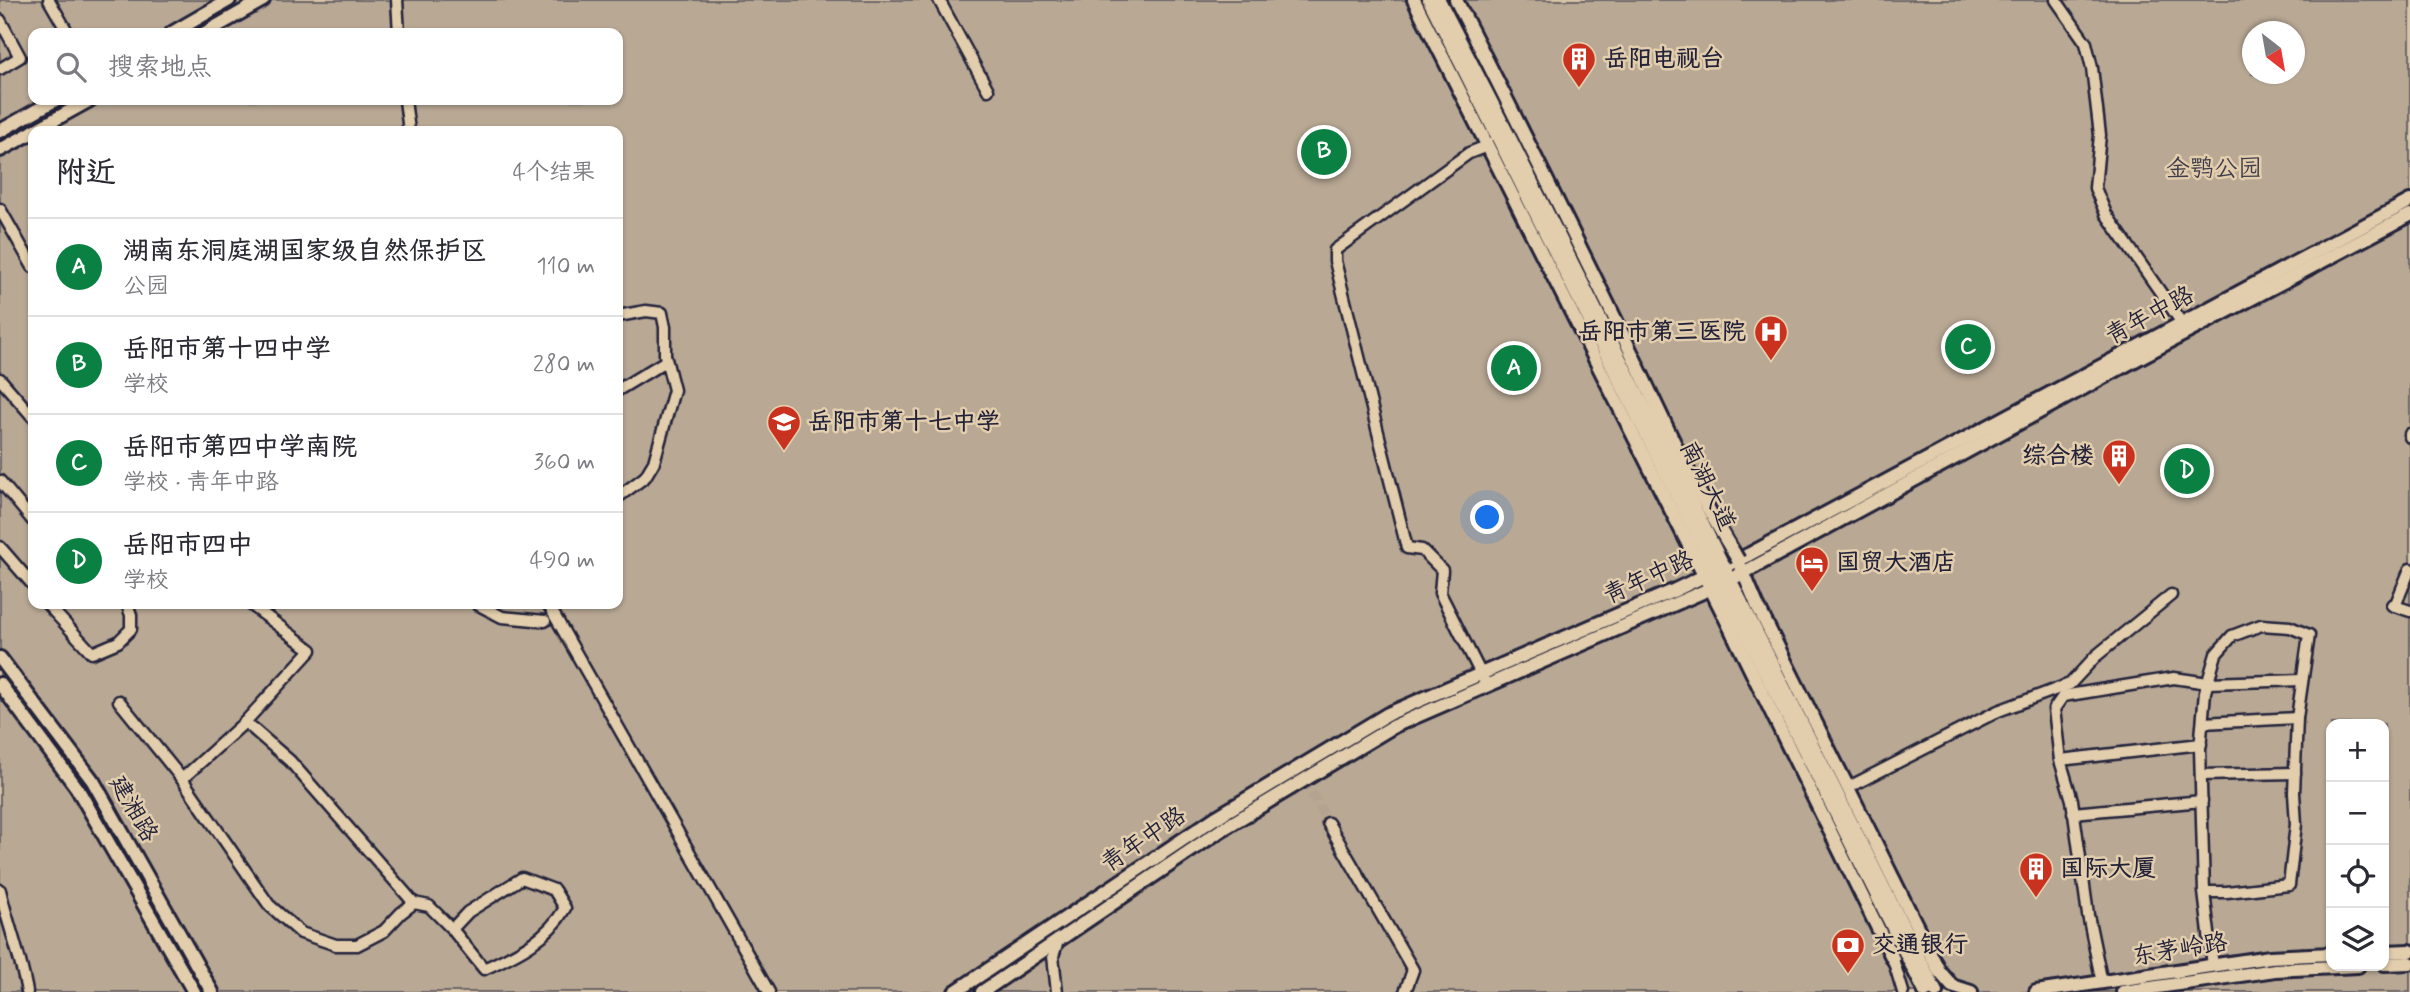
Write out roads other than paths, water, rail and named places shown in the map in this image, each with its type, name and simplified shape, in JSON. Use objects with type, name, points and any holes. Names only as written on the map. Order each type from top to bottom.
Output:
[{"type":"main road","points":[[181,28],[229,0]]},
{"type":"main road","points":[[214,28],[263,0]]},
{"type":"main road","points":[[1414,0],[1487,146],[1721,584],[1893,959]]},
{"type":"main road","name":"南湖大道","points":[[1429,0],[1714,571],[1936,992]]},
{"type":"main road","name":"南湖大道","points":[[1439,0],[1714,571]]},
{"type":"main road","points":[[1456,0],[1525,135],[1679,452],[1739,562],[1757,606],[1939,971],[1952,986],[1971,992]]},
{"type":"main road","points":[[0,131],[46,105]]},
{"type":"main road","points":[[43,126],[81,105]]},
{"type":"main road","points":[[0,150],[28,134]]},
{"type":"main road","name":"青年中路","points":[[955,992],[1215,818],[1388,714],[1484,680],[1721,584],[1739,562],[2185,327],[2410,201]]},
{"type":"main road","name":"青年中路","points":[[982,992],[1221,830],[1394,726],[1484,680],[1714,571],[2185,327],[2409,219]]},
{"type":"main road","name":"南湖大道","points":[[1721,584],[1925,992]]},
{"type":"main road","name":"建湘路","points":[[0,658],[93,781],[212,992]]},
{"type":"main road","name":"建湘路","points":[[0,684],[76,788],[194,992]]},
{"type":"main road","points":[[2389,952],[2410,951]]},
{"type":"main road","name":"东茅岭路","points":[[2036,992],[2270,957],[2326,954]]},
{"type":"main road","points":[[2389,964],[2410,963]]},
{"type":"main road","name":"东茅岭路","points":[[2123,992],[2192,987],[2275,970],[2326,968]]},
{"type":"street","points":[[49,0],[65,28]]},
{"type":"street","points":[[397,0],[400,28]]},
{"type":"street","points":[[939,0],[988,90]]},
{"type":"street","points":[[2056,0],[2086,43],[2092,68],[2100,135],[2095,188],[2106,214],[2185,327]]},
{"type":"street","points":[[0,20],[20,57],[0,69]]},
{"type":"street","points":[[406,105],[408,126]]},
{"type":"street","points":[[1484,680],[1440,593],[1443,570],[1422,550],[1407,548],[1335,261],[1335,250],[1469,153],[1487,146]]},
{"type":"street","points":[[0,209],[28,258]]},
{"type":"street","points":[[623,315],[646,311],[663,313],[666,327],[666,361],[674,390],[654,462],[645,477],[623,493]]},
{"type":"street","points":[[623,387],[666,361]]},
{"type":"street","points":[[0,379],[28,411]]},
{"type":"street","points":[[0,481],[28,515]]},
{"type":"street","points":[[0,547],[28,579]]},
{"type":"street","points":[[2410,569],[2393,606],[2410,611]]},
{"type":"street","points":[[1849,787],[1998,711],[2070,684],[2096,656],[2171,595]]},
{"type":"street","points":[[52,609],[92,653],[118,642],[131,629],[129,609]]},
{"type":"street","points":[[182,779],[246,722],[311,650],[257,609]]},
{"type":"street","points":[[487,609],[502,617],[545,621]]},
{"type":"street","points":[[551,609],[769,992]]},
{"type":"street","points":[[2204,892],[2266,890],[2289,885],[2296,824],[2297,718],[2309,635],[2290,626],[2261,625],[2232,636],[2216,654],[2208,682],[2201,744],[2201,775],[2204,892],[2213,965]]},
{"type":"street","points":[[2102,983],[2086,903],[2073,813],[2060,760],[2054,709],[2063,696],[2174,678],[2208,682],[2302,680]]},
{"type":"street","points":[[119,701],[182,779],[269,905],[301,933],[336,945],[357,945],[384,931],[414,903]]},
{"type":"street","points":[[2203,723],[2297,718]]},
{"type":"street","points":[[246,722],[290,761],[414,903],[429,906],[452,929],[484,969],[526,949],[555,926],[565,908],[554,890],[522,878],[468,912],[452,929]]},
{"type":"street","points":[[2060,760],[2201,744]]},
{"type":"street","points":[[2201,775],[2295,773]]},
{"type":"street","points":[[2073,813],[2202,802]]},
{"type":"street","points":[[1328,823],[1413,970],[1405,992]]},
{"type":"street","points":[[0,890],[8,925],[21,958],[27,992]]},
{"type":"street","points":[[1057,992],[1053,956],[1059,938]]},
{"type":"street","points":[[1893,959],[1903,992]]},
{"type":"tunnel","points":[[1304,780],[1328,823]]},
{"type":"place","name":"岳阳电视台","points":[[1579,89]]},
{"type":"place","name":"岳阳市第十四中学","points":[[1324,152]]},
{"type":"place","name":"岳阳市第四中学南院","points":[[1968,347]]},
{"type":"place","name":"岳阳市第三医院","points":[[1771,362]]},
{"type":"place","name":"湖南东洞庭湖国家级自然保护区","points":[[1514,368]]},
{"type":"place","name":"岳阳市第十七中学","points":[[784,452]]},
{"type":"place","name":"岳阳市四中","points":[[2187,471]]},
{"type":"place","name":"综合楼","points":[[2119,486]]},
{"type":"place","name":"国贸大酒店","points":[[1812,593]]},
{"type":"place","name":"国际大厦","points":[[2036,899]]},
{"type":"place","name":"交通银行","points":[[1848,975]]},
{"type":"park label","name":"金鹗公园","points":[[2214,169]]}]
